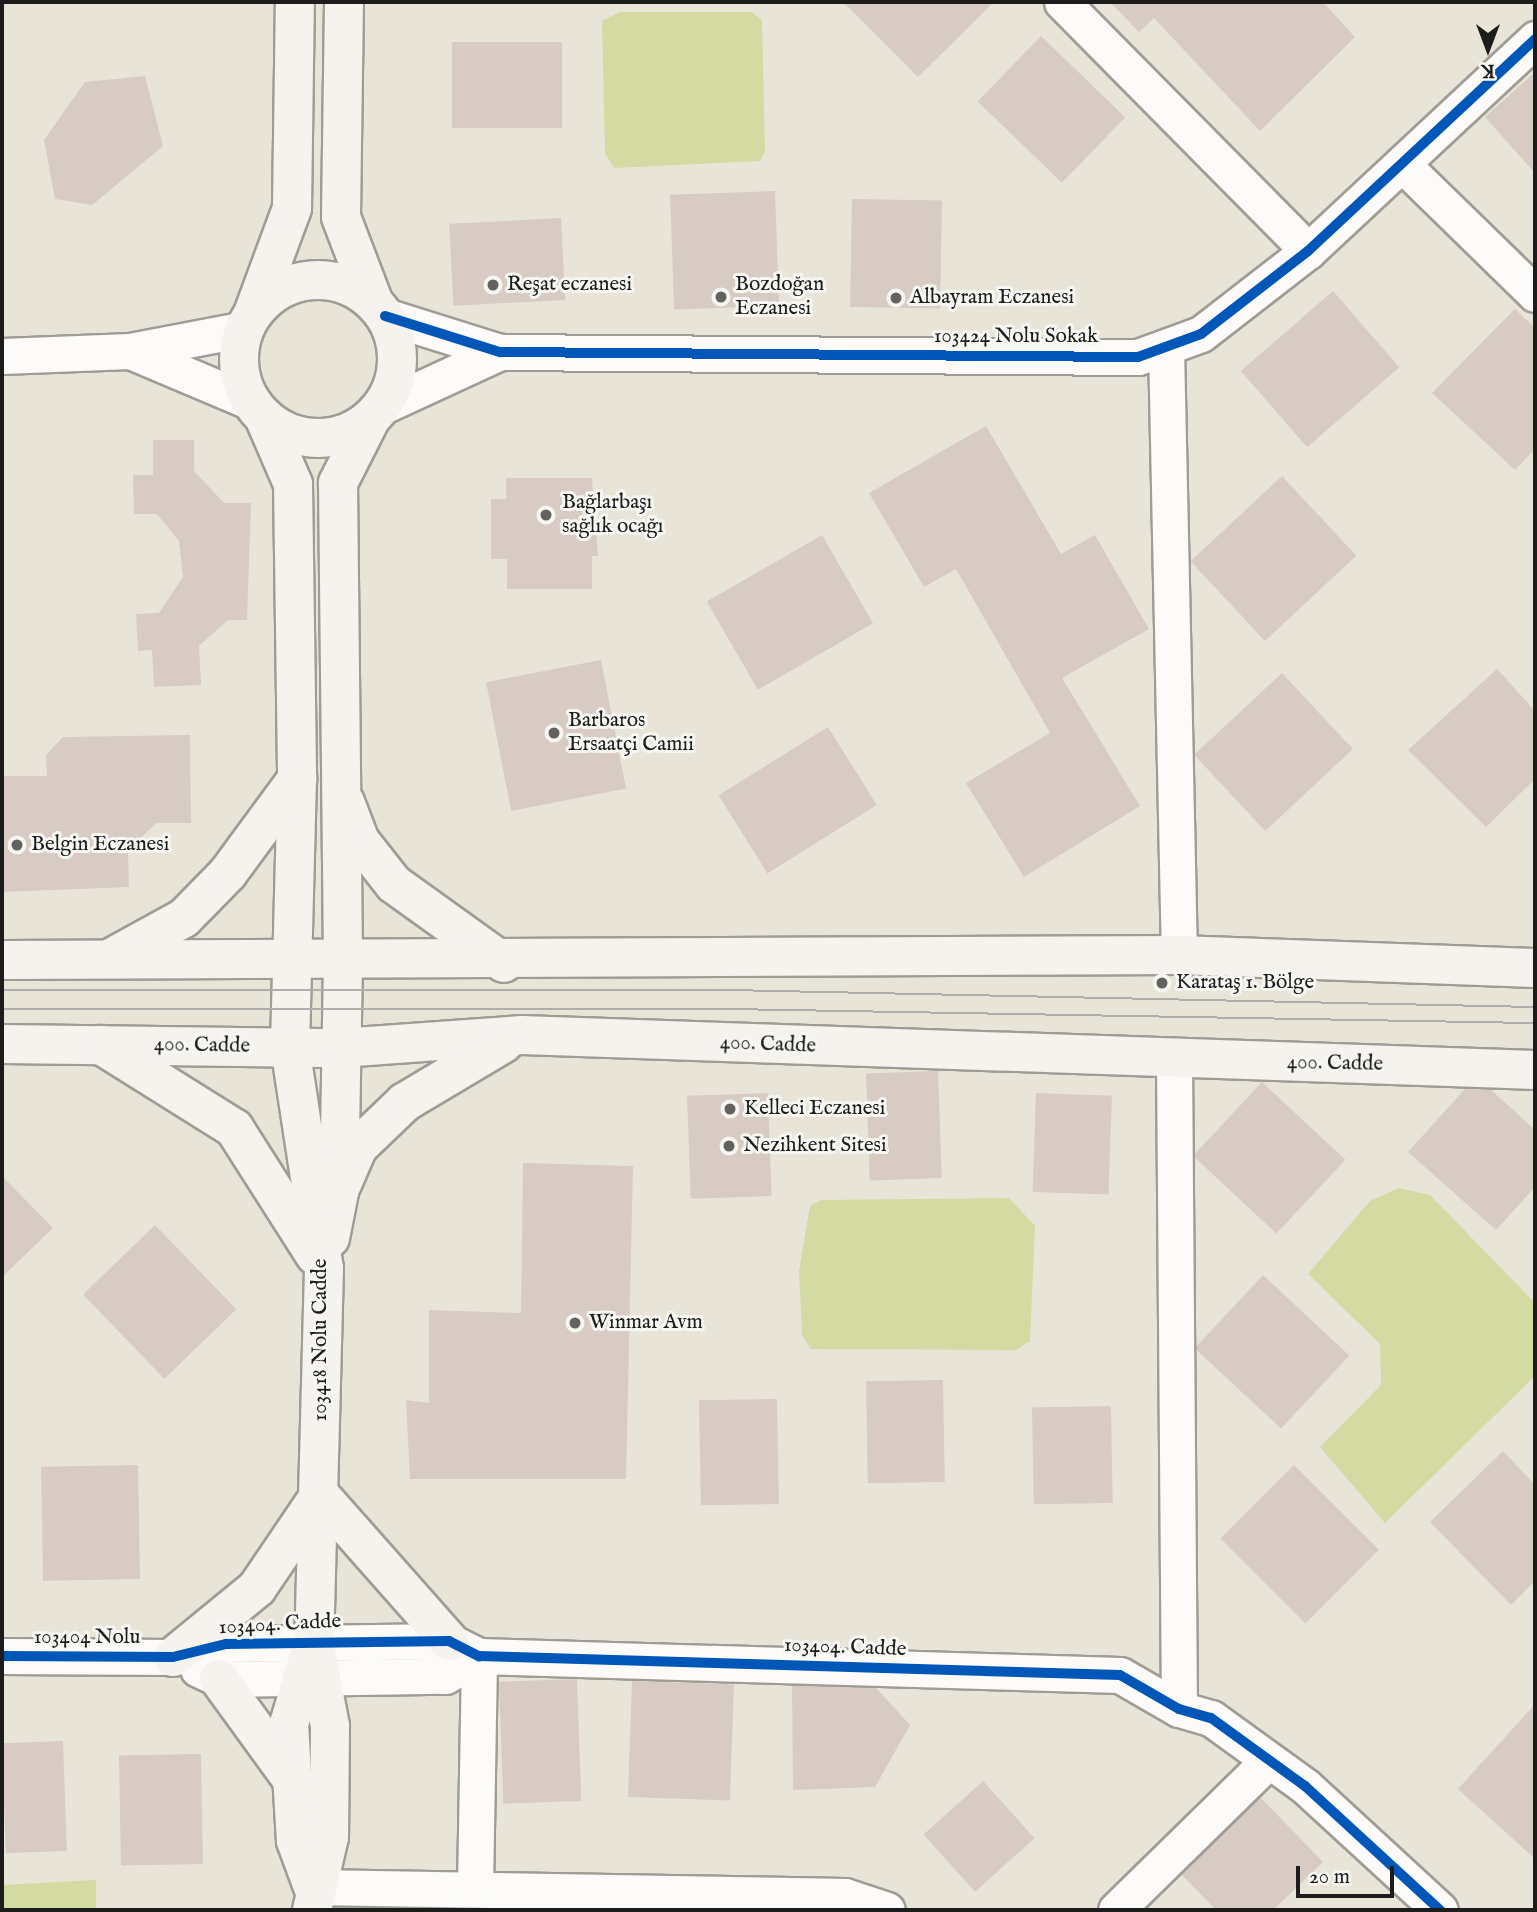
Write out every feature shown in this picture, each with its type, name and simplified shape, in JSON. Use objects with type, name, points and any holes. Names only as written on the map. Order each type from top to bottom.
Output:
[{"type":"main road","points":[[295,2],[292,208],[249,320],[238,366],[257,410],[316,439],[376,413]]},
{"type":"main road","points":[[324,1268],[339,1192],[343,959],[339,785],[338,483],[376,413],[398,352],[341,217],[344,2]]},
{"type":"main road","points":[[249,320],[301,281],[340,282],[379,308]]},
{"type":"main road","name":"103418 Nolu Cadde","points":[[257,410],[293,484],[297,779],[290,1047],[324,1268],[320,1495],[312,1665],[289,1724],[296,1841],[312,1898]]},
{"type":"main road","points":[[105,961],[184,918],[228,873],[297,779]]},
{"type":"main road","points":[[339,785],[360,841],[394,884],[504,962]]},
{"type":"main road","points":[[2,960],[105,961],[292,956],[504,962],[1179,955],[1535,968]]},
{"type":"main road","points":[[339,1192],[358,1147],[405,1102],[522,1035]]},
{"type":"main road","name":"400. Cadde","points":[[2,1044],[341,1048],[522,1035],[1174,1060],[1535,1070]]},
{"type":"main road","points":[[99,1044],[234,1128],[324,1268]]},
{"type":"main road","points":[[173,1657],[257,1588],[320,1495],[464,1649]]},
{"type":"main road","name":"103418 Nolu Cadde","points":[[312,1665],[330,1726],[329,1837],[312,1898]]},
{"type":"main road","points":[[219,1679],[291,1778]]},
{"type":"street","points":[[1062,2],[1308,251]]},
{"type":"street","name":"103424 Nolu Sokak","points":[[379,308],[500,352],[1138,357],[1201,334],[1308,251],[1535,39]]},
{"type":"street","points":[[1402,164],[1535,294]]},
{"type":"street","points":[[2,356],[130,351],[249,320]]},
{"type":"street","points":[[1166,347],[1179,955]]},
{"type":"street","points":[[130,351],[257,410]]},
{"type":"street","name":"103424 Nolu Sokak","points":[[376,413],[500,352]]},
{"type":"street","points":[[1174,1060],[1179,1709]]},
{"type":"street","name":"103404. Cadde","points":[[173,1657],[226,1644],[312,1665]]},
{"type":"street","points":[[464,1649],[475,1888]]},
{"type":"street","name":"103404. Cadde","points":[[173,1657],[219,1679],[312,1665],[464,1649],[1120,1675],[1179,1709],[1211,1718],[1269,1760],[1440,1910]]},
{"type":"street","name":"103404 Nolu","points":[[2,1656],[173,1657]]},
{"type":"street","points":[[1116,1910],[1269,1760]]},
{"type":"street","points":[[312,1898],[475,1888],[845,1896],[887,1910]]},
{"type":"green space","points":[[620,12],[751,12],[762,20],[765,151],[760,161],[614,168],[605,153],[602,21]]},
{"type":"green space","points":[[1399,1188],[1430,1195],[1535,1303],[1535,1376],[1385,1523],[1320,1447],[1381,1385],[1380,1344],[1308,1274],[1370,1201]]},
{"type":"green space","points":[[1009,1198],[1035,1226],[1030,1341],[1016,1350],[811,1349],[802,1335],[799,1271],[810,1206],[821,1200]]},
{"type":"green space","points":[[96,1880],[96,1910],[2,1910],[2,1885]]},
{"type":"building","points":[[843,2],[994,2],[918,77]]},
{"type":"building","points":[[1110,2],[1323,2],[1355,37],[1260,131],[1154,18],[1139,32]]},
{"type":"building","points":[[1041,36],[1125,117],[1062,183],[978,101]]},
{"type":"building","points":[[452,42],[562,42],[562,128],[452,128]]},
{"type":"building","points":[[1535,72],[1535,173],[1485,117]]},
{"type":"building","points":[[145,76],[163,146],[92,205],[55,199],[44,140],[85,82]]},
{"type":"building","points":[[775,191],[779,306],[674,310],[670,195]]},
{"type":"building","points":[[852,199],[942,201],[940,309],[850,307]]},
{"type":"building","points":[[561,218],[565,300],[453,306],[449,224]]},
{"type":"building","points":[[1333,291],[1399,367],[1307,447],[1241,371]]},
{"type":"building","points":[[1515,309],[1535,328],[1535,449],[1515,470],[1432,393]]},
{"type":"building","points":[[986,426],[1061,554],[1095,535],[1149,629],[1062,678],[1140,806],[1024,877],[966,783],[1050,733],[956,569],[924,587],[869,493]]},
{"type":"building","points":[[153,440],[194,440],[194,471],[224,503],[251,503],[247,620],[228,620],[199,646],[201,685],[154,687],[152,650],[138,651],[136,614],[159,613],[183,577],[179,541],[157,514],[134,514],[133,475],[153,475]]},
{"type":"building","points":[[1282,476],[1356,556],[1265,641],[1191,561]]},
{"type":"building","points":[[506,478],[592,478],[598,556],[592,556],[592,589],[507,589],[507,559],[491,559],[491,499],[506,499]]},
{"type":"building","points":[[822,535],[873,623],[758,690],[707,602]]},
{"type":"building","name":"Barbaros Ersaatçi Camii","points":[[601,660],[626,789],[511,811],[486,682]]},
{"type":"building","points":[[1497,669],[1535,711],[1535,779],[1486,827],[1408,750]]},
{"type":"building","points":[[1282,673],[1353,749],[1265,831],[1194,755]]},
{"type":"building","points":[[828,727],[877,805],[767,873],[719,795]]},
{"type":"building","points":[[190,735],[191,823],[156,823],[128,851],[129,887],[2,892],[2,776],[47,776],[46,755],[63,737]]},
{"type":"building","name":"Nezihkent Sitesi","points":[[938,1071],[942,1178],[870,1180],[866,1074]]},
{"type":"building","points":[[1262,1082],[1345,1160],[1276,1234],[1193,1156]]},
{"type":"building","points":[[1465,1089],[1491,1090],[1535,1130],[1535,1187],[1496,1230],[1408,1152]]},
{"type":"building","name":"Nezihkent Sitesi","points":[[768,1093],[772,1196],[691,1199],[687,1096]]},
{"type":"building","points":[[1036,1093],[1112,1096],[1108,1195],[1033,1192]]},
{"type":"building","name":"Winmar Avm","points":[[523,1163],[633,1166],[626,1479],[410,1479],[406,1400],[429,1403],[429,1310],[521,1313]]},
{"type":"building","points":[[2,1176],[53,1228],[2,1277]]},
{"type":"building","points":[[155,1225],[236,1309],[164,1379],[83,1294]]},
{"type":"building","points":[[1263,1275],[1349,1355],[1281,1429],[1195,1348]]},
{"type":"building","points":[[943,1380],[945,1482],[868,1483],[866,1381]]},
{"type":"building","points":[[777,1399],[779,1504],[701,1505],[699,1400]]},
{"type":"building","points":[[1111,1406],[1113,1503],[1034,1504],[1032,1407]]},
{"type":"building","points":[[1503,1451],[1535,1485],[1535,1581],[1511,1605],[1430,1522]]},
{"type":"building","points":[[138,1465],[140,1579],[43,1581],[41,1467]]},
{"type":"building","points":[[1294,1465],[1379,1550],[1305,1623],[1220,1539]]},
{"type":"building","points":[[577,1679],[581,1801],[503,1804],[499,1682]]},
{"type":"building","points":[[632,1681],[734,1685],[730,1800],[628,1797]]},
{"type":"building","points":[[792,1685],[876,1688],[910,1725],[875,1787],[793,1790]]},
{"type":"building","points":[[1535,1704],[1535,1859],[1458,1789]]},
{"type":"building","points":[[63,1741],[67,1851],[6,1853],[2,1743]]},
{"type":"building","points":[[201,1754],[203,1864],[121,1865],[119,1755]]},
{"type":"building","points":[[983,1781],[1035,1838],[975,1892],[924,1835]]},
{"type":"building","points":[[1260,1797],[1323,1862],[1273,1910],[1216,1910],[1181,1874]]},
{"type":"tram line","points":[[2,990],[729,990],[1535,1007]]},
{"type":"tram line","points":[[2,1009],[729,1009],[1535,1023]]},
{"type":"cycle path","points":[[385,316],[500,352],[1138,357],[1201,334],[1308,251],[1535,39]]},
{"type":"cycle path","points":[[2,1656],[173,1657],[226,1644],[449,1641],[479,1656],[1120,1675],[1179,1709],[1211,1718],[1305,1786],[1440,1910]]},
{"type":"place","name":"Reşat eczanesi","points":[[493,285]]},
{"type":"place","name":"Bozdoğan Eczanesi","points":[[721,297]]},
{"type":"place","name":"Albayram Eczanesi","points":[[896,298]]},
{"type":"place","name":"Bağlarbaşı sağlık ocağı","points":[[546,515]]},
{"type":"place","name":"Barbaros Ersaatçi Camii","points":[[554,733]]},
{"type":"place","name":"Belgin Eczanesi","points":[[17,845]]},
{"type":"place","name":"Karataş 1. Bölge","points":[[1162,983]]},
{"type":"place","name":"Kelleci Eczanesi","points":[[730,1109]]},
{"type":"place","name":"Nezihkent Sitesi","points":[[729,1146]]},
{"type":"place","name":"Winmar Avm","points":[[575,1323]]}]
